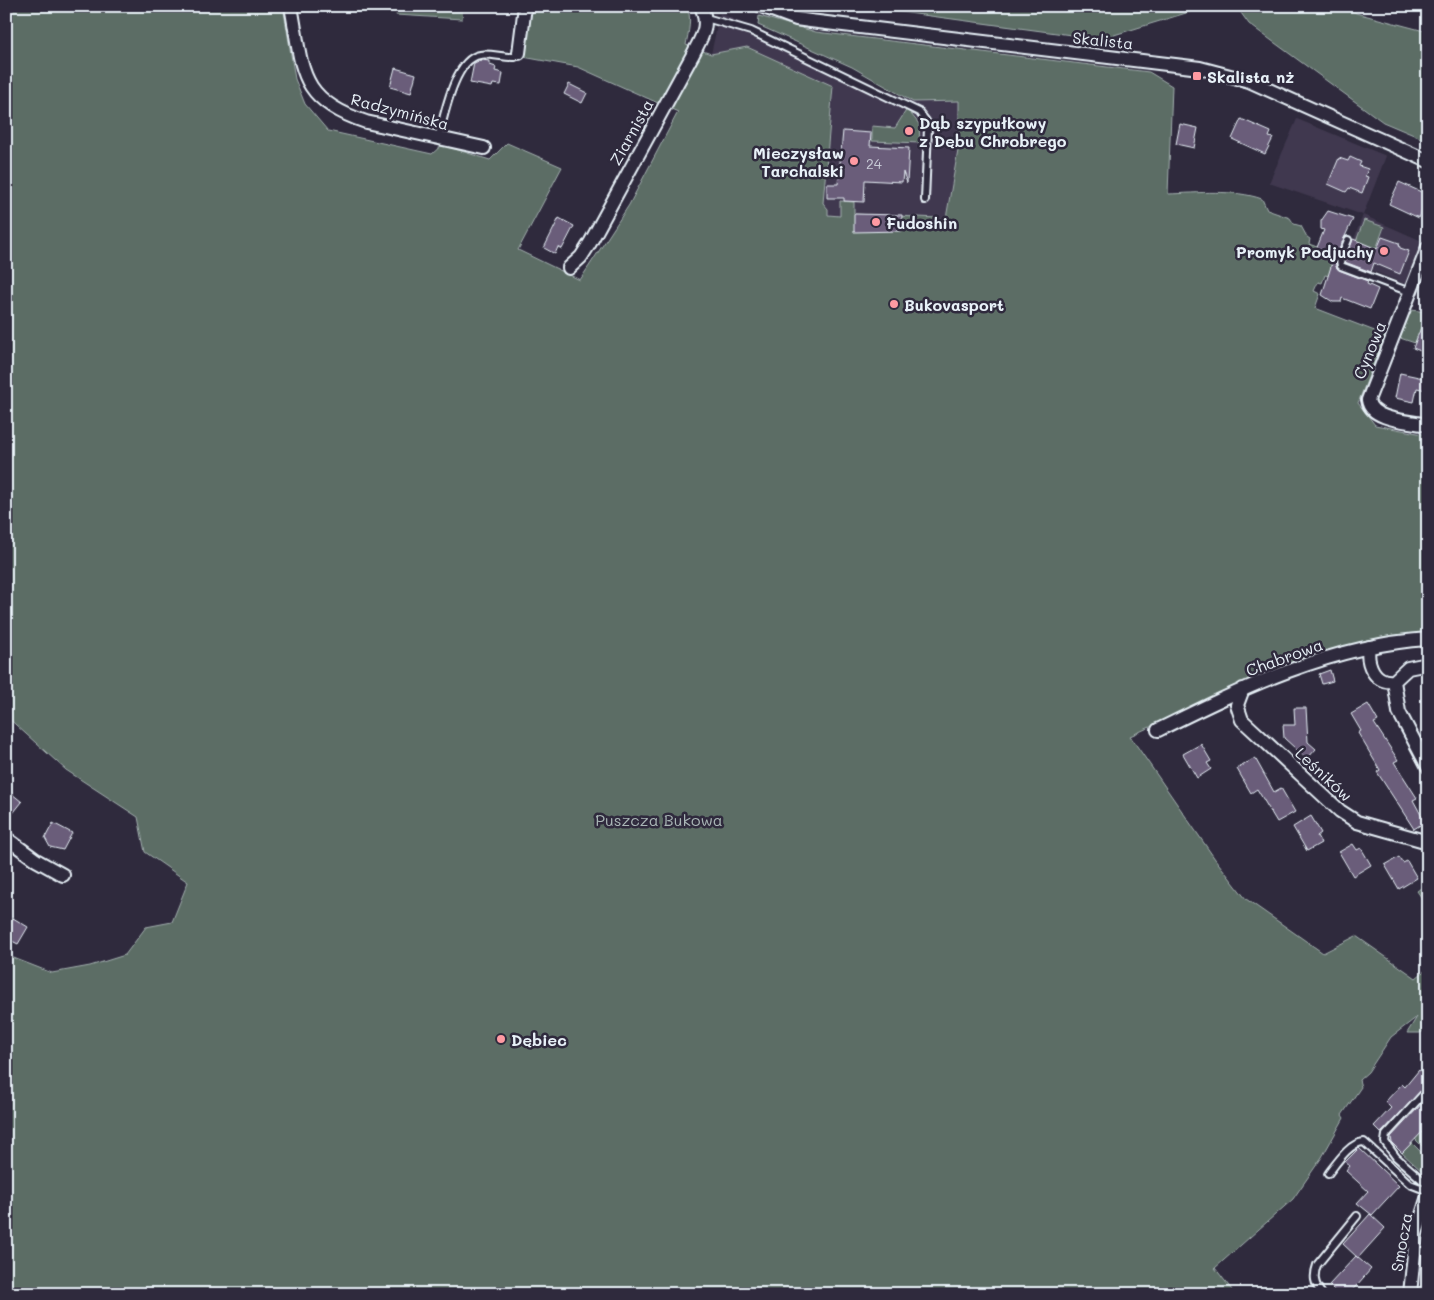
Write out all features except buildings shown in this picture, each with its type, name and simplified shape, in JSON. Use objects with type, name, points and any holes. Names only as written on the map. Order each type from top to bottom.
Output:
[{"type":"street","name":"Radzymińska","points":[[291,6],[303,70],[312,90],[320,99],[337,110],[358,119],[438,139],[484,148]]},
{"type":"street","points":[[519,53],[525,6]]},
{"type":"street","name":"Skalista","points":[[761,6],[796,19],[810,21],[1200,68],[1249,82],[1428,160]]},
{"type":"street","name":"Ziarnista","points":[[569,268],[581,257],[590,243],[692,56],[705,29],[703,12]]},
{"type":"street","name":"Cynowa","points":[[1428,248],[1369,395],[1368,403],[1373,411],[1379,414],[1428,425]]},
{"type":"street","name":"Chabrowa","points":[[1158,730],[1243,690],[1320,660],[1393,641],[1428,639]]},
{"type":"street","points":[[1369,646],[1368,658],[1373,672],[1384,680],[1394,681],[1410,667],[1428,664]]},
{"type":"street","points":[[1394,681],[1398,712],[1428,767]]},
{"type":"street","name":"Leśników","points":[[1243,690],[1237,705],[1242,720],[1340,811],[1357,822],[1428,842]]},
{"type":"street","points":[[6,838],[36,860],[63,875]]},
{"type":"street","name":"Smocza","points":[[1410,1294],[1416,1234],[1428,1196]]},
{"type":"lane","points":[[703,12],[751,32],[919,112],[926,120],[928,128],[925,200]]},
{"type":"lane","points":[[438,139],[453,86],[468,59],[481,54],[515,58],[519,53]]},
{"type":"lane","points":[[1348,240],[1340,260],[1342,266],[1410,292]]},
{"type":"lane","points":[[1428,1089],[1385,1138],[1387,1147],[1396,1157],[1428,1185]]},
{"type":"lane","points":[[1328,1174],[1358,1142],[1364,1142],[1410,1184],[1428,1191]]},
{"type":"lane","points":[[1322,1294],[1315,1283],[1313,1274],[1316,1265],[1357,1216]]},
{"type":"shaded area","points":[[720,13],[913,102],[959,101],[959,145],[945,224],[828,215],[828,209],[823,203],[833,86],[711,54]]},
{"type":"shaded area","points":[[1297,119],[1386,156],[1363,215],[1269,183]]},
{"type":"shaded area","name":"Promyk Podjuchy","points":[[1363,215],[1422,241],[1405,284],[1346,260]]},
{"type":"green space","name":"Puszcza Bukowa","points":[[6,6],[283,6],[295,79],[305,104],[328,131],[432,154],[442,145],[490,160],[507,143],[562,167],[518,250],[580,280],[629,205],[678,112],[578,67],[523,57],[530,6],[686,6],[690,20],[686,45],[711,54],[747,47],[833,86],[823,203],[828,209],[828,215],[840,216],[840,201],[854,202],[854,214],[939,218],[945,224],[959,145],[959,101],[913,102],[852,67],[758,25],[759,16],[816,32],[1149,72],[1172,86],[1168,194],[1216,192],[1251,196],[1262,199],[1267,210],[1290,218],[1294,224],[1301,226],[1310,239],[1309,244],[1317,247],[1316,250],[1328,255],[1332,271],[1330,276],[1325,275],[1322,283],[1318,282],[1314,291],[1320,294],[1315,308],[1385,335],[1358,403],[1375,425],[1428,435],[1428,635],[1373,639],[1235,689],[1130,736],[1215,859],[1246,899],[1323,953],[1356,936],[1416,978],[1428,968],[1428,1029],[1420,1033],[1407,1033],[1417,1017],[1391,1037],[1368,1072],[1359,1080],[1361,1087],[1342,1115],[1344,1118],[1322,1157],[1293,1199],[1215,1268],[1235,1294],[6,1294],[6,955],[52,973],[90,966],[125,955],[146,927],[172,922],[188,882],[145,852],[138,817],[66,770],[6,716]]},
{"type":"green space","points":[[397,6],[463,6],[462,19],[396,15]]},
{"type":"green space","points":[[856,6],[1209,6],[1101,39]]},
{"type":"green space","points":[[1236,6],[1347,6],[1356,13],[1428,32],[1428,141],[1383,122],[1249,24]]},
{"type":"green space","points":[[907,109],[919,124],[920,143],[872,141],[872,126],[895,128]]},
{"type":"green space","points":[[1364,220],[1384,227],[1375,252],[1355,244]]},
{"type":"green space","points":[[1411,310],[1427,312],[1415,343],[1400,338]]},
{"type":"green space","points":[[1428,883],[1428,907],[1417,891]]},
{"type":"green space","points":[[1428,1126],[1428,1152],[1415,1139]]},
{"type":"green space","points":[[1412,1143],[1428,1159],[1424,1173],[1402,1153]]},
{"type":"place","name":"Skalista nż","points":[[1197,76]]},
{"type":"place","name":"Dąb szypułkowy z Dębu Chrobrego","points":[[909,131]]},
{"type":"place","name":"Mieczysław Tarchalski","points":[[854,161]]},
{"type":"place","name":"Fudoshin","points":[[876,222]]},
{"type":"place","name":"Promyk Podjuchy","points":[[1384,251]]},
{"type":"place","name":"Bukovasport","points":[[894,304]]},
{"type":"place","name":"Dębiec","points":[[501,1039]]}]
